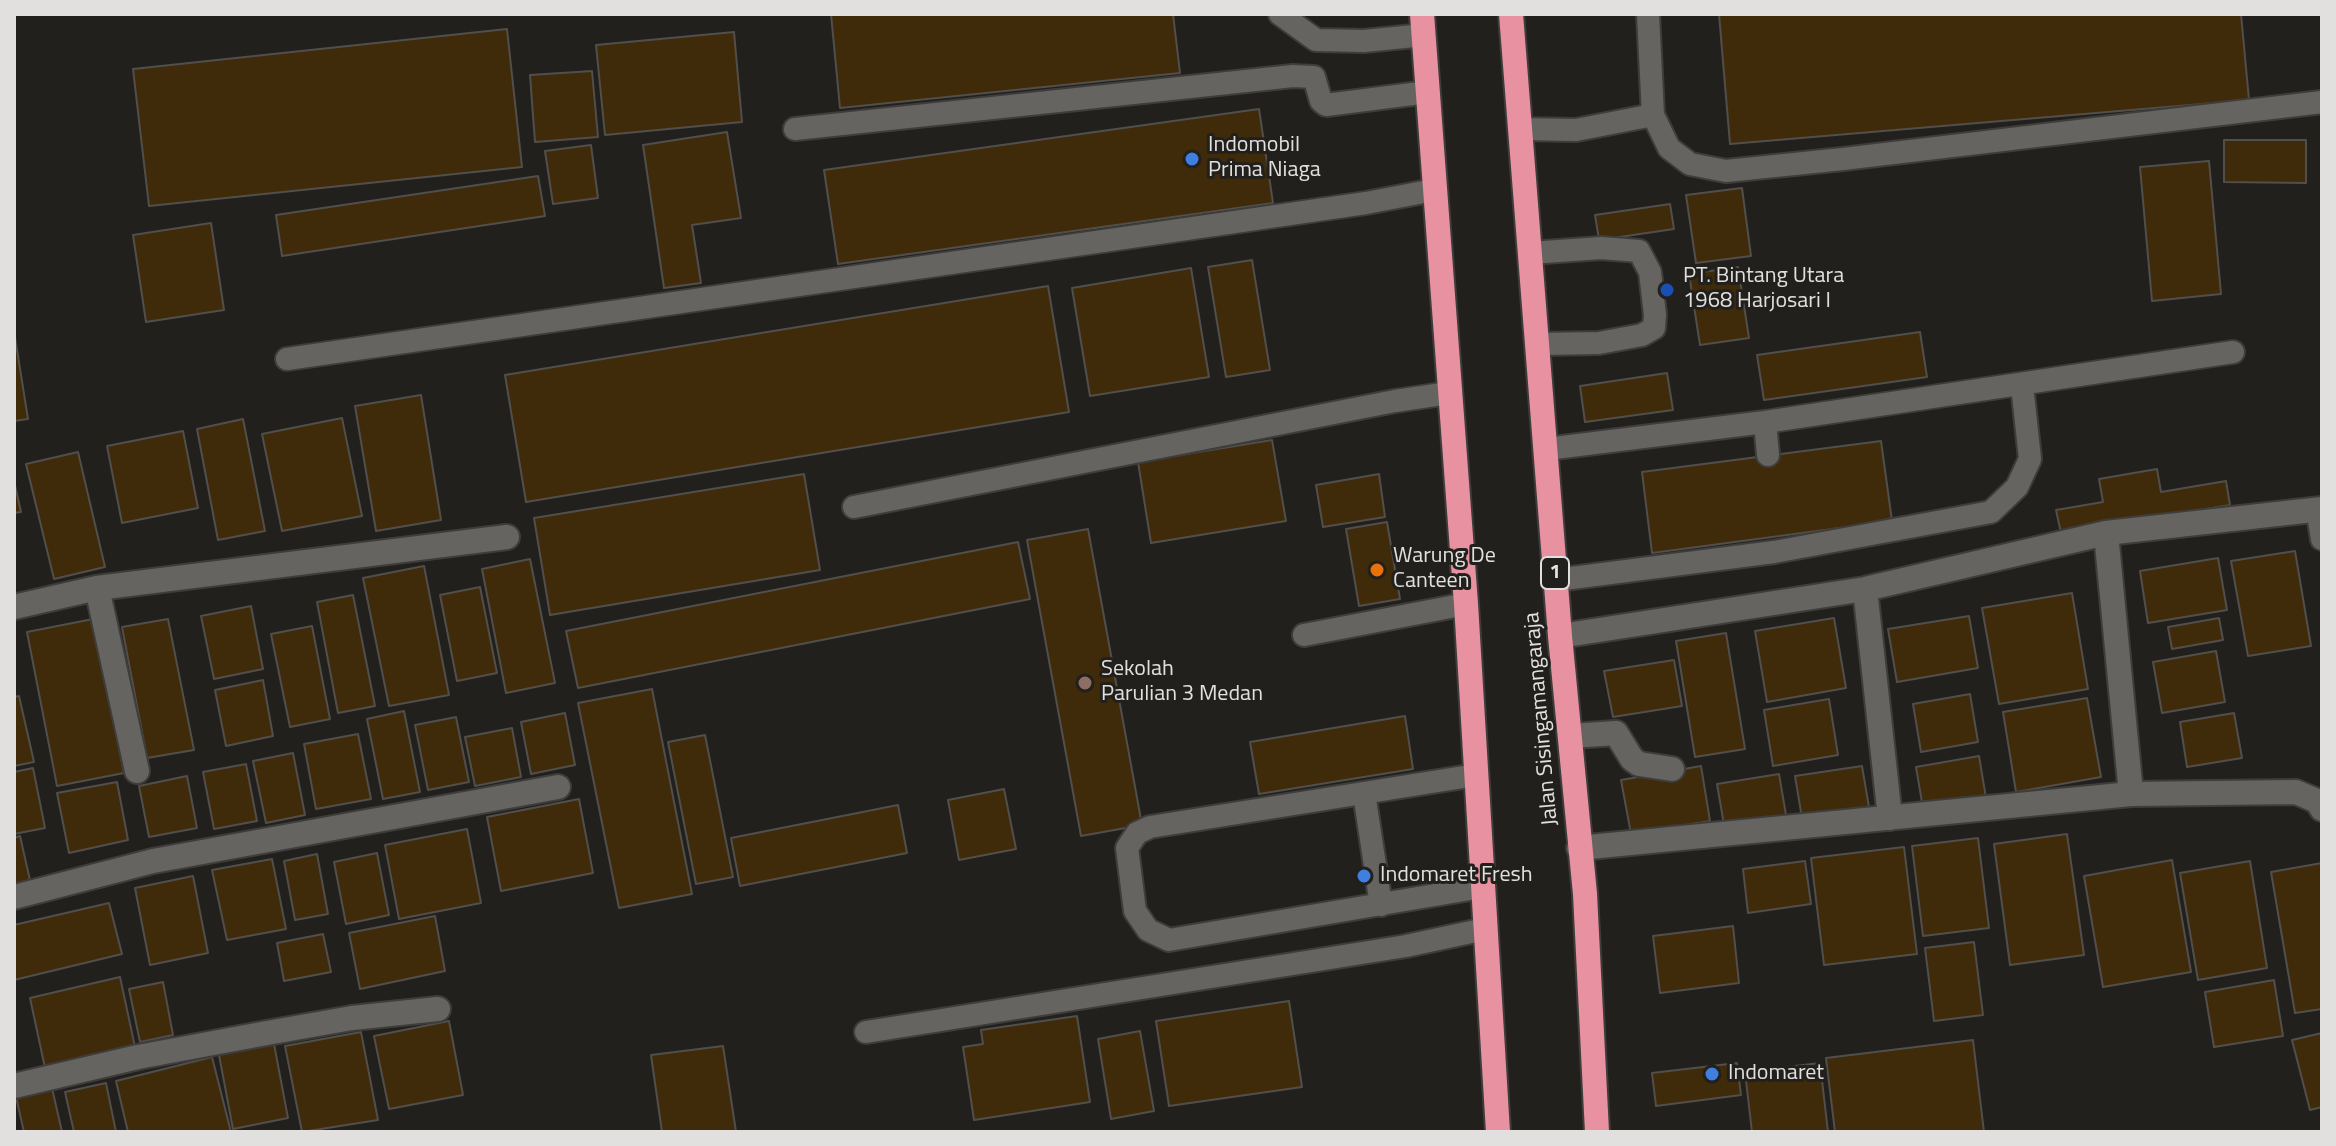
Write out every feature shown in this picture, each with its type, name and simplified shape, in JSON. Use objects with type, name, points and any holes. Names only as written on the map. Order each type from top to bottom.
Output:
[{"type":"highway","name":"Jalan Sisingamangaraja","points":[[1511,14],[1560,636],[1585,894],[1597,1132]]},
{"type":"highway","points":[[1423,25],[1466,604],[1498,1132]]},
{"type":"street","points":[[1560,636],[1865,589],[2106,533],[2319,509]]},
{"type":"street","points":[[2106,533],[2131,794]]},
{"type":"street","points":[[14,607],[97,588],[507,537]]},
{"type":"street","points":[[97,588],[137,771]]},
{"type":"street","points":[[1865,589],[1890,818]]},
{"type":"street","points":[[1571,736],[1616,733],[1632,759],[1639,764],[1672,769]]},
{"type":"street","points":[[14,897],[153,861],[558,787]]},
{"type":"street","points":[[1579,848],[2131,794],[2296,792],[2317,801],[2322,809]]},
{"type":"street","points":[[14,1086],[138,1057],[267,1033],[352,1018],[438,1009]]},
{"type":"lane","points":[[1280,14],[1316,40],[1364,41],[1423,25]]},
{"type":"lane","points":[[1648,14],[1653,115],[1669,148],[1690,164],[1726,171],[2322,102]]},
{"type":"lane","points":[[795,129],[1293,76],[1314,77],[1321,101],[1326,105],[1428,92]]},
{"type":"lane","points":[[1520,129],[1576,130],[1653,115]]},
{"type":"lane","points":[[287,359],[1366,203],[1434,190]]},
{"type":"lane","points":[[1530,253],[1601,248],[1639,251],[1650,272],[1655,315],[1654,328],[1642,335],[1599,343],[1538,344]]},
{"type":"lane","points":[[1546,449],[1765,422],[2233,352]]},
{"type":"lane","points":[[1556,580],[1991,512],[2017,487],[2030,459],[2022,385]]},
{"type":"lane","points":[[854,507],[1449,393]]},
{"type":"lane","points":[[1765,422],[1768,455]]},
{"type":"lane","points":[[2319,509],[2322,539]]},
{"type":"lane","points":[[1304,635],[1466,604]]},
{"type":"lane","points":[[1476,775],[1150,827],[1137,833],[1127,848],[1135,911],[1148,930],[1169,940],[1482,887]]},
{"type":"lane","points":[[1364,793],[1381,905]]},
{"type":"lane","points":[[866,1032],[1406,946],[1485,929]]},
{"type":"building","points":[[831,14],[1173,14],[1180,73],[840,108]]},
{"type":"building","points":[[1719,14],[2241,14],[2249,100],[1730,144]]},
{"type":"building","points":[[507,29],[522,167],[149,206],[133,69]]},
{"type":"building","points":[[734,32],[742,122],[605,135],[596,45]]},
{"type":"building","points":[[592,71],[598,137],[535,142],[530,75]]},
{"type":"building","points":[[1259,109],[1273,203],[838,264],[824,170]]},
{"type":"building","points":[[727,132],[741,218],[692,225],[701,283],[664,288],[643,145]]},
{"type":"building","points":[[2224,140],[2306,140],[2306,183],[2224,182]]},
{"type":"building","points":[[591,145],[598,198],[553,204],[545,151]]},
{"type":"building","points":[[2209,161],[2221,294],[2152,301],[2140,167]]},
{"type":"building","points":[[538,176],[545,216],[282,256],[276,215]]},
{"type":"building","points":[[1742,188],[1751,256],[1696,263],[1686,195]]},
{"type":"building","points":[[1670,204],[1674,229],[1599,240],[1595,215]]},
{"type":"building","points":[[211,223],[224,310],[146,322],[133,235]]},
{"type":"building","points":[[1252,260],[1270,370],[1226,377],[1208,267]]},
{"type":"building","points":[[1738,267],[1749,338],[1700,345],[1689,274]]},
{"type":"building","points":[[1191,268],[1209,377],[1090,396],[1072,288]]},
{"type":"building","points":[[1048,286],[1069,412],[526,502],[505,375]]},
{"type":"building","points":[[14,331],[28,419],[14,421]]},
{"type":"building","points":[[1920,332],[1927,377],[1764,400],[1757,355]]},
{"type":"building","points":[[1667,373],[1673,410],[1585,422],[1580,386]]},
{"type":"building","points":[[421,395],[441,520],[376,531],[355,406]]},
{"type":"building","points":[[342,418],[362,516],[282,531],[262,434]]},
{"type":"building","points":[[243,419],[265,531],[218,540],[197,429]]},
{"type":"building","points":[[183,431],[198,508],[122,523],[107,446]]},
{"type":"building","points":[[1272,440],[1286,521],[1151,543],[1138,462]]},
{"type":"building","points":[[1881,441],[1892,521],[1652,553],[1642,472]]},
{"type":"building","points":[[78,452],[105,567],[54,579],[26,464]]},
{"type":"building","points":[[2157,469],[2161,492],[2226,481],[2230,505],[2061,533],[2056,510],[2103,502],[2099,479]]},
{"type":"building","points":[[804,474],[820,570],[550,615],[534,518]]},
{"type":"building","points":[[1379,474],[1385,517],[1323,527],[1316,485]]},
{"type":"building","points":[[14,481],[21,512],[14,513]]},
{"type":"building","points":[[1387,522],[1400,599],[1359,606],[1346,529]]},
{"type":"building","name":"Sekolah Parulian 3 Medan","points":[[1088,529],[1142,825],[1081,836],[1027,540]]},
{"type":"building","points":[[1018,542],[1030,599],[578,688],[566,631]]},
{"type":"building","points":[[2295,551],[2311,646],[2248,656],[2231,561]]},
{"type":"building","points":[[2218,558],[2227,610],[2148,623],[2140,571]]},
{"type":"building","points":[[530,559],[555,683],[506,693],[482,569]]},
{"type":"building","points":[[424,566],[449,695],[389,706],[363,578]]},
{"type":"building","points":[[480,587],[497,673],[457,681],[440,595]]},
{"type":"building","points":[[2072,593],[2088,689],[1999,704],[1982,608]]},
{"type":"building","points":[[353,595],[375,706],[338,713],[317,602]]},
{"type":"building","points":[[251,606],[263,669],[214,679],[201,616]]},
{"type":"building","points":[[1969,616],[1978,668],[1897,682],[1888,629]]},
{"type":"building","points":[[1834,618],[1846,688],[1767,702],[1755,631]]},
{"type":"building","points":[[2219,618],[2223,640],[2172,649],[2168,627]]},
{"type":"building","points":[[93,619],[124,773],[57,786],[27,632]]},
{"type":"building","points":[[168,619],[194,750],[147,758],[122,627]]},
{"type":"building","points":[[312,626],[330,719],[290,727],[271,634]]},
{"type":"building","points":[[1726,633],[1745,749],[1695,757],[1676,641]]},
{"type":"building","points":[[2216,651],[2225,702],[2162,713],[2153,662]]},
{"type":"building","points":[[1674,660],[1682,706],[1613,717],[1604,671]]},
{"type":"building","points":[[263,680],[273,736],[226,746],[215,690]]},
{"type":"building","points":[[652,689],[692,894],[619,908],[578,703]]},
{"type":"building","points":[[1970,694],[1978,742],[1921,752],[1913,704]]},
{"type":"building","points":[[19,696],[34,762],[14,766],[14,697]]},
{"type":"building","points":[[2087,698],[2101,777],[2016,792],[2003,712]]},
{"type":"building","points":[[1829,699],[1838,755],[1773,766],[1764,710]]},
{"type":"building","points":[[404,711],[420,792],[383,799],[367,719]]},
{"type":"building","points":[[565,713],[575,765],[531,774],[521,722]]},
{"type":"building","points":[[2234,713],[2242,758],[2187,767],[2180,722]]},
{"type":"building","points":[[1405,716],[1413,769],[1259,794],[1250,742]]},
{"type":"building","points":[[456,717],[469,782],[428,790],[415,725]]},
{"type":"building","points":[[512,728],[521,777],[475,786],[465,737]]},
{"type":"building","points":[[358,734],[371,799],[316,809],[304,744]]},
{"type":"building","points":[[705,735],[733,877],[696,884],[668,742]]},
{"type":"building","points":[[293,753],[305,815],[266,823],[253,761]]},
{"type":"building","points":[[1979,756],[1987,804],[1924,814],[1916,767]]},
{"type":"building","points":[[246,764],[257,821],[214,829],[203,772]]},
{"type":"building","points":[[1701,766],[1710,821],[1631,834],[1621,780]]},
{"type":"building","points":[[1862,766],[1870,813],[1803,824],[1795,776]]},
{"type":"building","points":[[33,768],[45,828],[14,834],[14,772]]},
{"type":"building","points":[[1779,774],[1786,815],[1724,825],[1717,784]]},
{"type":"building","points":[[187,776],[197,828],[149,837],[139,786]]},
{"type":"building","points":[[117,782],[128,840],[69,853],[57,793]]},
{"type":"building","points":[[1004,789],[1016,849],[959,860],[948,800]]},
{"type":"building","points":[[579,799],[593,873],[501,891],[487,817]]},
{"type":"building","points":[[898,805],[907,853],[740,886],[731,838]]},
{"type":"building","points":[[467,829],[481,903],[399,919],[385,845]]},
{"type":"building","points":[[2067,834],[2084,955],[2010,965],[1994,844]]},
{"type":"building","points":[[20,836],[32,889],[14,893],[14,838]]},
{"type":"building","points":[[1978,838],[1989,928],[1923,936],[1912,846]]},
{"type":"building","points":[[1904,847],[1917,954],[1824,965],[1811,858]]},
{"type":"building","points":[[377,853],[389,915],[346,924],[334,862]]},
{"type":"building","points":[[317,854],[328,914],[295,920],[284,861]]},
{"type":"building","points":[[272,859],[286,929],[227,940],[212,870]]},
{"type":"building","points":[[2172,860],[2191,972],[2103,987],[2084,876]]},
{"type":"building","points":[[1805,861],[1811,904],[1748,913],[1743,869]]},
{"type":"building","points":[[2250,861],[2267,968],[2198,980],[2180,873]]},
{"type":"building","points":[[2322,863],[2322,1009],[2295,1013],[2271,872]]},
{"type":"building","points":[[193,876],[208,953],[150,965],[135,888]]},
{"type":"building","points":[[109,903],[122,954],[14,980],[14,925]]},
{"type":"building","points":[[435,916],[445,971],[360,989],[349,933]]},
{"type":"building","points":[[1733,926],[1739,983],[1660,993],[1653,936]]},
{"type":"building","points":[[323,934],[331,972],[284,981],[277,943]]},
{"type":"building","points":[[1974,942],[1983,1015],[1934,1021],[1925,948]]},
{"type":"building","points":[[120,977],[135,1047],[45,1068],[30,998]]},
{"type":"building","points":[[2274,980],[2283,1036],[2214,1047],[2205,992]]},
{"type":"building","points":[[163,982],[173,1035],[140,1042],[129,989]]},
{"type":"building","points":[[1289,1001],[1302,1087],[1169,1106],[1156,1021]]},
{"type":"building","points":[[1077,1016],[1090,1102],[974,1120],[963,1047],[983,1044],[981,1030]]},
{"type":"building","points":[[449,1021],[463,1095],[389,1109],[374,1036]]},
{"type":"building","points":[[1140,1031],[1154,1111],[1111,1119],[1098,1039]]},
{"type":"building","points":[[361,1032],[378,1120],[302,1132],[285,1046]]},
{"type":"building","points":[[2322,1033],[2322,1107],[2310,1110],[2292,1040]]},
{"type":"building","points":[[1973,1040],[1984,1132],[1835,1132],[1826,1058]]},
{"type":"building","points":[[274,1044],[288,1118],[233,1129],[219,1055]]},
{"type":"building","points":[[723,1046],[736,1132],[662,1132],[651,1055]]},
{"type":"building","points":[[212,1057],[231,1132],[128,1132],[116,1081]]},
{"type":"building","points":[[1737,1063],[1741,1095],[1656,1106],[1652,1073]]},
{"type":"building","points":[[1820,1063],[1828,1132],[1752,1132],[1745,1072]]},
{"type":"building","points":[[106,1083],[116,1132],[74,1132],[65,1092]]},
{"type":"building","points":[[52,1088],[62,1132],[24,1132],[16,1097]]},
{"type":"place","name":"Indomobil Prima Niaga","points":[[1192,159]]},
{"type":"place","name":"PT. Bintang Utara 1968 Harjosari I","points":[[1667,290]]},
{"type":"place","name":"Warung De Canteen","points":[[1377,570]]},
{"type":"place","name":"Sekolah Parulian 3 Medan","points":[[1085,683]]},
{"type":"place","name":"Indomaret Fresh","points":[[1364,876]]},
{"type":"place","name":"Indomaret","points":[[1712,1074]]}]
